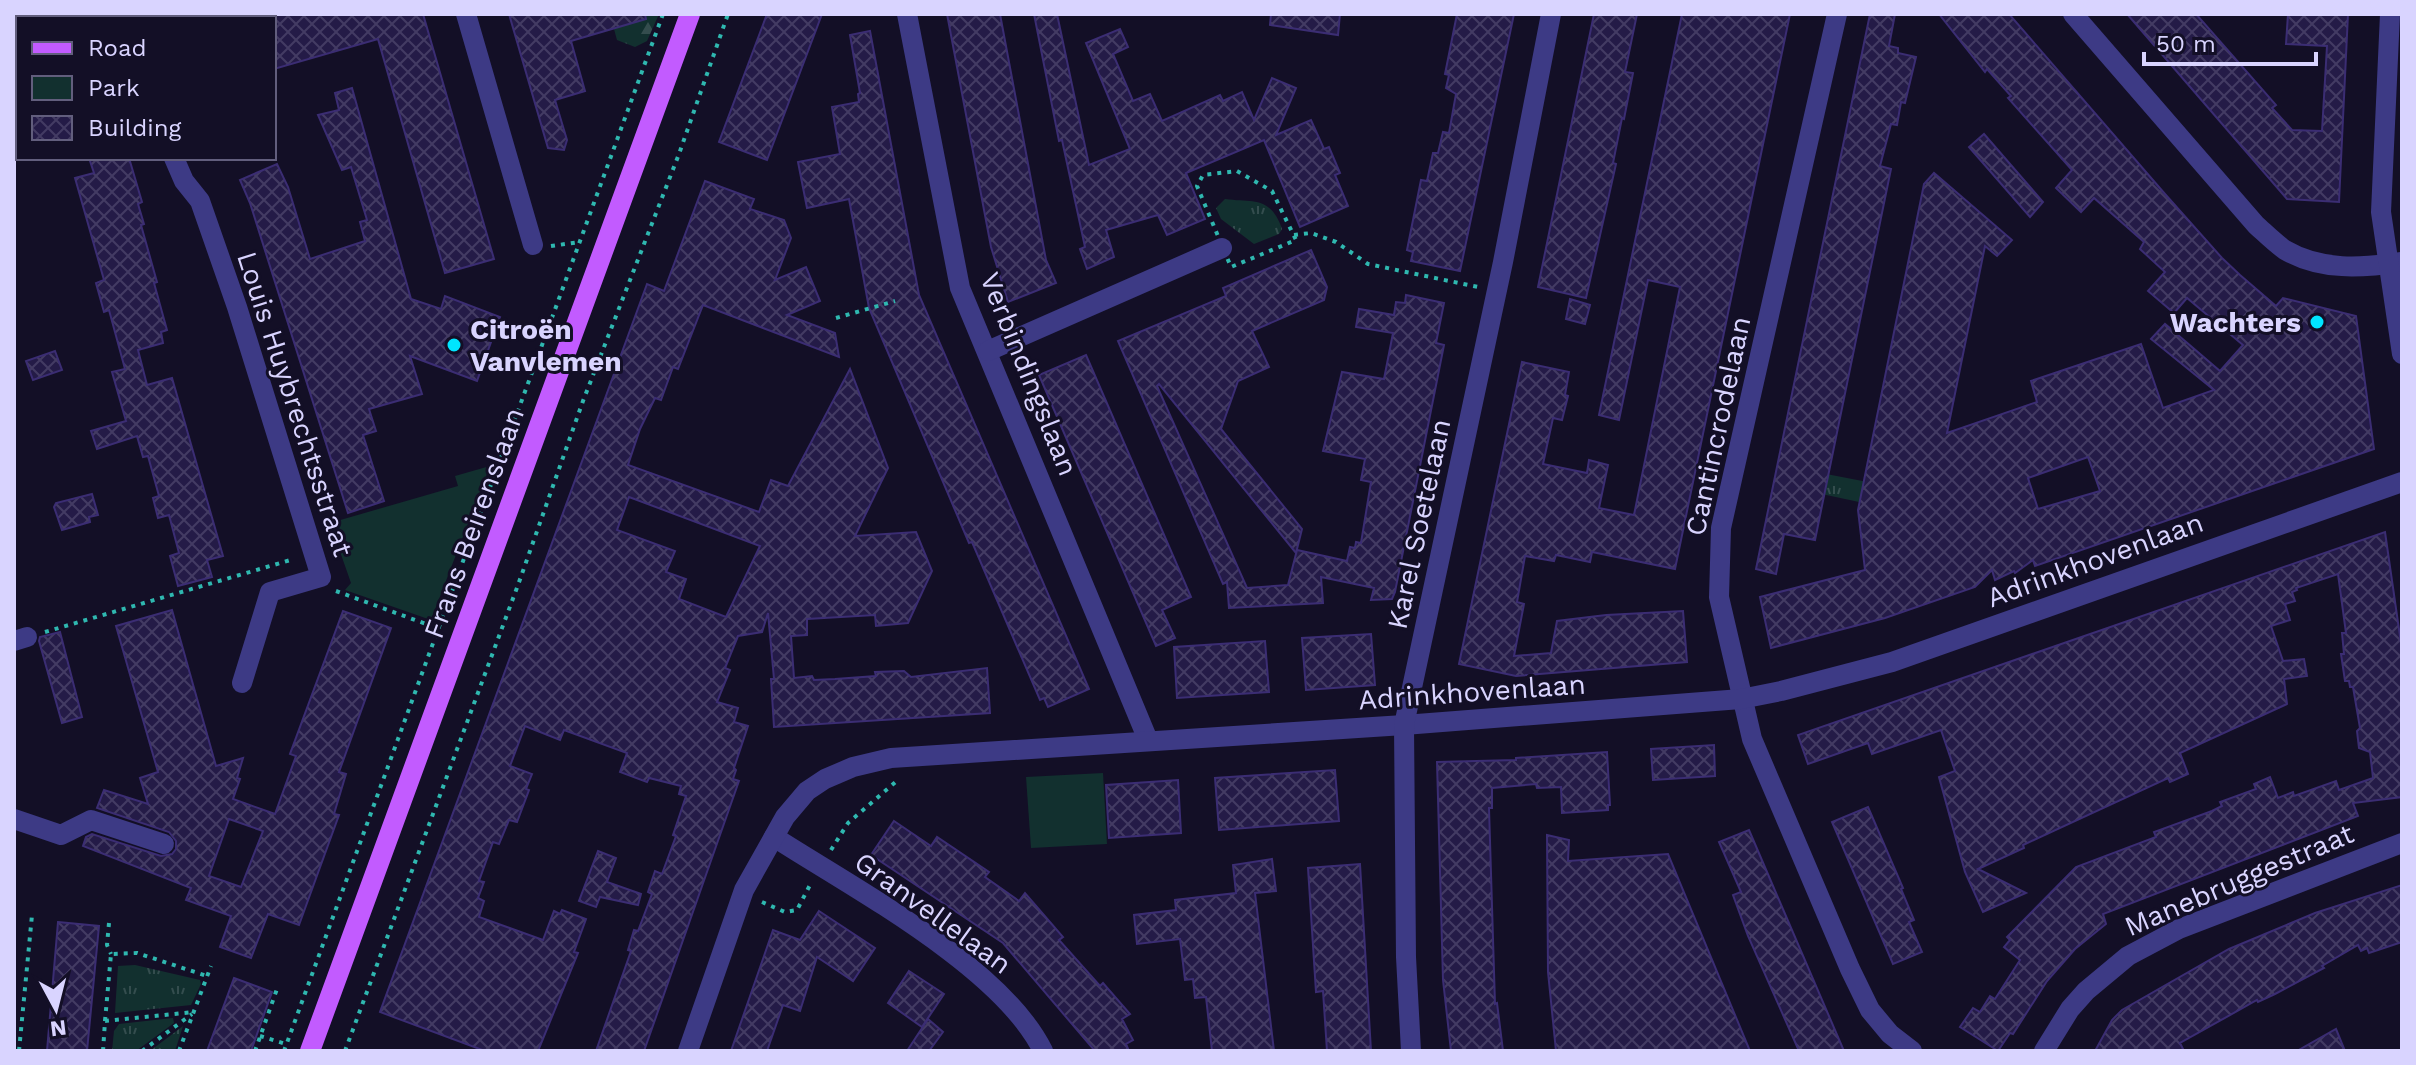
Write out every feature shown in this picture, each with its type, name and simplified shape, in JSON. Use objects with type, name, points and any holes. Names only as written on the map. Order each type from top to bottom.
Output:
[{"type":"main road","name":"Frans Beirenslaan","points":[[310,1051],[690,14]]},
{"type":"street","points":[[466,14],[533,245]]},
{"type":"street","name":"Verbindingslaan","points":[[907,14],[960,288],[1148,740]]},
{"type":"street","name":"Karel Soetelaan","points":[[1411,1051],[1406,957],[1404,725],[1551,14]]},
{"type":"street","name":"Cantincrodelaan","points":[[1837,14],[1721,528],[1719,597],[1752,739],[1870,1010],[1890,1034],[1912,1051]]},
{"type":"street","points":[[2073,14],[2256,225],[2284,249],[2330,266],[2359,268],[2395,263]]},
{"type":"street","points":[[2390,14],[2381,212],[2395,263],[2402,354]]},
{"type":"street","name":"Louis Huybrechtsstraat","points":[[175,160],[184,181],[200,201],[237,307],[321,577],[270,592],[242,683]]},
{"type":"street","points":[[988,351],[1222,248]]},
{"type":"street","name":"Adrinkhovenlaan","points":[[688,1051],[744,890],[774,837],[795,803],[825,779],[853,767],[891,758],[1404,725],[1741,699],[1892,662],[2402,482]]},
{"type":"street","points":[[14,819],[61,835],[91,820],[164,844]]},
{"type":"street","name":"Granvellelaan","points":[[774,837],[959,959],[1006,1000],[1043,1051]]},
{"type":"street","name":"Manebruggestraat","points":[[2044,1051],[2070,1009],[2086,991],[2128,956],[2179,929],[2402,843]]},
{"type":"path","points":[[284,1051],[663,14]]},
{"type":"path","points":[[345,1051],[583,401],[674,169],[728,14]]},
{"type":"path","points":[[1237,171],[1272,191],[1296,240],[1231,267],[1222,248],[1197,186],[1203,175],[1237,171]]},
{"type":"path","points":[[1294,235],[1311,233],[1336,242],[1368,264],[1496,291]]},
{"type":"path","points":[[533,245],[557,246],[580,242]]},
{"type":"path","points":[[836,318],[895,301]]},
{"type":"path","points":[[21,639],[314,554]]},
{"type":"path","points":[[321,577],[324,587],[437,628]]},
{"type":"path","points":[[744,890],[764,897],[762,902],[785,912],[797,910],[813,880],[804,874],[820,848],[829,854],[848,823],[925,756]]},
{"type":"path","points":[[19,1051],[32,915]]},
{"type":"path","points":[[103,1051],[111,954],[107,945],[109,923]]},
{"type":"path","points":[[111,954],[137,953],[207,976]]},
{"type":"path","points":[[179,1051],[211,966]]},
{"type":"path","points":[[255,1051],[277,989]]},
{"type":"path","points":[[105,1021],[194,1012]]},
{"type":"path","points":[[142,1051],[194,1012]]},
{"type":"path","points":[[260,1036],[286,1044]]},
{"type":"green space","points":[[610,14],[659,14],[647,41],[635,47],[617,40]]},
{"type":"green space","points":[[1225,199],[1252,201],[1266,206],[1282,229],[1279,234],[1254,244],[1221,219],[1216,208]]},
{"type":"green space","points":[[490,466],[431,620],[345,590],[351,583],[330,523],[458,486],[455,476]]},
{"type":"green space","points":[[1821,473],[1883,485],[1878,506],[1817,493]]},
{"type":"green space","points":[[1103,773],[1107,844],[1031,848],[1026,777]]},
{"type":"green space","points":[[135,965],[200,980],[191,1005],[115,1013],[118,966]]},
{"type":"green space","points":[[173,1018],[174,1023],[136,1051],[112,1051],[114,1031],[119,1024]]},
{"type":"green space","points":[[183,1026],[175,1051],[150,1051]]},
{"type":"building","points":[[423,14],[494,259],[445,273],[378,39],[276,68],[274,16]]},
{"type":"building","points":[[509,14],[645,14],[646,19],[571,41],[585,91],[555,100],[567,140],[564,150],[548,148]]},
{"type":"building","points":[[767,14],[822,14],[767,160],[719,142]]},
{"type":"building","points":[[947,14],[1000,14],[1046,260],[1056,283],[1008,302],[991,247]]},
{"type":"building","points":[[1034,14],[1057,14],[1089,165],[1130,149],[1086,43],[1120,29],[1128,47],[1113,54],[1133,101],[1150,94],[1162,121],[1220,95],[1223,101],[1242,92],[1254,120],[1272,78],[1296,88],[1276,135],[1311,120],[1324,149],[1329,147],[1340,173],[1335,175],[1348,206],[1300,227],[1264,140],[1186,173],[1205,219],[1167,235],[1158,215],[1106,230],[1114,257],[1087,269],[1080,249],[1085,247],[1062,140],[1059,141]]},
{"type":"building","points":[[1271,14],[1340,14],[1338,35],[1270,25]]},
{"type":"building","points":[[1457,14],[1514,14],[1460,271],[1411,261],[1413,252],[1407,250],[1421,180],[1427,181],[1433,153],[1438,153],[1443,132],[1449,133],[1456,94],[1446,88],[1449,75],[1445,74]]},
{"type":"building","points":[[1594,14],[1637,14],[1625,72],[1633,73],[1586,298],[1538,287]]},
{"type":"building","points":[[1682,14],[1790,14],[1675,569],[1592,552],[1590,562],[1556,555],[1554,561],[1525,556],[1517,602],[1524,604],[1514,656],[1551,653],[1557,621],[1683,611],[1687,662],[1516,676],[1459,664],[1522,362],[1569,372],[1565,395],[1568,396],[1562,420],[1553,418],[1543,464],[1587,473],[1589,460],[1608,465],[1599,508],[1634,515],[1680,287],[1648,280],[1619,420],[1599,415]]},
{"type":"building","points":[[1870,14],[1895,14],[1889,46],[1898,48],[1898,53],[1916,57],[1905,103],[1901,102],[1897,125],[1891,124],[1880,166],[1891,169],[1815,540],[1784,534],[1776,574],[1756,569]]},
{"type":"building","points":[[1939,14],[2009,14],[2165,194],[2240,275],[2276,306],[2283,298],[2356,316],[2374,449],[2035,566],[2033,560],[2015,573],[1995,580],[1992,570],[1975,587],[1885,618],[1771,648],[1760,597],[1865,570],[1858,510],[1924,184],[1934,173],[2012,240],[1997,256],[1985,246],[1947,433],[2037,402],[2031,381],[2141,344],[2163,408],[2214,390],[2151,339],[2165,324],[2220,371],[2243,345],[2187,298],[2174,313],[2148,291],[2165,272],[2140,249],[2144,242],[2094,198],[2081,212],[2056,188],[2072,170],[2008,98],[2011,96],[1987,69],[1985,72]],"holes":[[[2088,457],[2100,491],[2038,509],[2028,478]]]},
{"type":"building","points":[[2127,14],[2196,14],[2276,105],[2272,108],[2292,130],[2322,131],[2327,46],[2286,44],[2288,14],[2348,14],[2339,202],[2287,199]]},
{"type":"building","points":[[870,31],[919,295],[1089,689],[1048,707],[1044,698],[1040,700],[972,542],[969,543],[869,308],[849,199],[807,208],[798,162],[840,154],[832,107],[859,102],[850,35]]},
{"type":"building","points":[[352,88],[411,299],[441,309],[445,296],[500,317],[477,381],[410,356],[422,394],[369,409],[376,431],[363,435],[384,501],[348,513],[250,203],[240,180],[277,164],[288,187],[310,259],[365,241],[360,222],[367,220],[351,167],[342,170],[318,115],[339,110],[335,93]]},
{"type":"building","points":[[1984,134],[2043,202],[2030,217],[1969,147]]},
{"type":"building","points":[[90,160],[130,160],[142,202],[138,204],[144,224],[141,225],[167,330],[161,332],[163,343],[138,350],[147,385],[172,378],[223,556],[207,560],[212,577],[178,586],[170,556],[179,553],[169,515],[158,518],[153,498],[159,496],[148,456],[143,457],[137,436],[97,449],[91,431],[126,421],[112,372],[125,369],[109,310],[104,312],[96,283],[104,280],[75,178],[94,173]]},
{"type":"building","points":[[705,181],[754,199],[750,209],[784,220],[791,238],[775,280],[806,267],[820,301],[787,315],[835,333],[839,357],[703,305],[678,369],[673,367],[661,400],[655,398],[628,465],[759,512],[771,480],[788,486],[850,369],[888,468],[855,536],[916,532],[932,571],[908,623],[876,626],[875,615],[807,619],[807,635],[791,636],[794,678],[812,676],[814,680],[835,679],[904,671],[911,677],[987,668],[990,713],[774,727],[771,679],[774,679],[768,613],[762,632],[738,636],[725,668],[730,670],[717,702],[738,708],[734,722],[748,726],[734,768],[733,779],[739,781],[644,1051],[596,1051],[631,951],[628,950],[634,930],[638,931],[652,894],[648,892],[655,871],[662,874],[686,796],[679,794],[681,786],[649,778],[647,782],[620,772],[627,753],[564,730],[560,740],[525,726],[510,766],[532,774],[526,789],[529,790],[517,822],[509,820],[499,844],[493,842],[479,881],[484,882],[478,898],[484,901],[479,917],[543,940],[554,911],[560,914],[562,910],[586,919],[574,952],[578,953],[538,1051],[485,1051],[380,1012],[647,284],[664,291]],"holes":[[[629,497],[760,546],[726,617],[679,599],[686,579],[666,572],[675,551],[617,530]]]},
{"type":"building","points":[[1311,250],[1327,287],[1324,300],[1252,331],[1269,367],[1238,381],[1221,429],[1302,529],[1296,553],[1159,384],[1157,386],[1247,588],[1288,585],[1297,550],[1347,561],[1350,547],[1355,548],[1356,542],[1361,543],[1371,482],[1361,480],[1365,459],[1323,451],[1342,372],[1384,379],[1393,333],[1356,327],[1359,309],[1394,315],[1396,302],[1405,303],[1406,295],[1444,303],[1436,343],[1444,345],[1395,592],[1392,599],[1371,600],[1374,588],[1321,577],[1323,603],[1229,608],[1227,582],[1223,584],[1118,341],[1226,296],[1223,288]]},
{"type":"building","points":[[1570,299],[1590,305],[1585,324],[1566,319]]},
{"type":"building","points":[[55,351],[62,370],[33,380],[26,361]]},
{"type":"building","points":[[1086,355],[1191,597],[1162,610],[1175,638],[1156,646],[1039,375]]},
{"type":"building","points":[[92,494],[98,515],[89,517],[90,522],[62,530],[54,507],[56,503]]},
{"type":"building","points":[[2385,532],[2402,650],[2402,797],[2353,803],[2358,816],[2103,914],[2106,924],[2075,949],[2047,981],[2013,1034],[2010,1033],[1998,1051],[1960,1027],[1973,1008],[1980,1012],[1990,996],[1995,999],[2020,960],[2004,947],[2010,940],[2007,937],[2076,867],[2156,837],[2154,832],[2212,811],[2222,806],[2220,802],[2256,789],[2254,784],[2270,777],[2278,798],[2293,792],[2294,796],[2336,781],[2339,790],[2373,778],[2370,752],[2359,748],[2357,731],[2360,728],[2353,687],[2345,681],[2341,654],[2344,654],[2342,633],[2346,633],[2338,574],[2296,588],[2292,592],[2295,601],[2285,604],[2290,620],[2271,626],[2283,661],[2304,659],[2307,676],[2284,679],[2287,704],[2180,753],[2188,774],[2170,782],[2168,778],[1978,869],[2026,893],[1983,912],[1965,872],[1939,777],[1955,771],[1941,730],[1872,754],[1868,743],[1808,764],[1798,735]]},
{"type":"building","points":[[172,610],[216,766],[243,758],[233,799],[275,814],[296,756],[290,754],[343,611],[391,628],[339,772],[346,774],[334,814],[339,815],[299,925],[268,914],[251,958],[220,947],[231,916],[186,900],[191,888],[83,846],[86,837],[92,834],[161,856],[172,854],[176,849],[176,841],[169,832],[97,808],[104,790],[148,804],[140,778],[158,772],[116,626]],"holes":[[[229,819],[263,831],[241,887],[209,876]]]},
{"type":"building","points":[[60,632],[82,717],[62,723],[39,641],[40,637]]},
{"type":"building","points":[[1371,634],[1375,685],[1306,690],[1302,638]]},
{"type":"building","points":[[1265,641],[1269,692],[1177,698],[1174,647]]},
{"type":"building","points":[[1714,745],[1715,776],[1653,780],[1651,749]]},
{"type":"building","points":[[1607,752],[1608,810],[1562,813],[1561,787],[1537,788],[1536,784],[1492,788],[1492,808],[1489,808],[1495,1004],[1503,1051],[1451,1051],[1443,980],[1437,762],[1516,760]]},
{"type":"building","points":[[1335,770],[1339,821],[1219,830],[1215,778]]},
{"type":"building","points":[[1178,780],[1181,833],[1109,838],[1106,785]]},
{"type":"building","points":[[1868,807],[1903,888],[1914,920],[1909,922],[1922,952],[1893,964],[1832,822]]},
{"type":"building","points":[[894,821],[931,846],[937,837],[989,872],[985,877],[1019,901],[1025,893],[1063,937],[1059,940],[1130,1014],[1122,1019],[1133,1040],[1126,1044],[1129,1051],[1095,1051],[1003,943],[871,855]]},
{"type":"building","points":[[1749,830],[1844,1051],[1799,1051],[1748,936],[1733,895],[1741,892],[1719,842]]},
{"type":"building","points":[[1547,835],[1569,840],[1568,861],[1668,854],[1750,1051],[1556,1051],[1548,972]]},
{"type":"building","points":[[598,851],[616,858],[607,882],[641,894],[638,905],[600,897],[596,907],[579,901]]},
{"type":"building","points":[[1272,859],[1276,891],[1255,893],[1274,1051],[1212,1051],[1206,997],[1195,998],[1193,979],[1185,980],[1180,939],[1137,944],[1134,915],[1176,910],[1175,900],[1236,893],[1233,865]]},
{"type":"building","points":[[1360,864],[1371,1051],[1327,1051],[1323,991],[1316,992],[1308,868]]},
{"type":"building","points":[[2402,885],[2402,942],[2369,953],[2367,948],[2361,951],[2358,945],[2322,966],[2324,968],[2257,1000],[2180,1043],[2184,1051],[2095,1051],[2112,1020],[2122,1010],[2229,949],[2315,913]]},
{"type":"building","points":[[819,911],[875,948],[853,981],[817,957],[800,1011],[783,1005],[767,1051],[731,1051],[773,930],[800,940]]},
{"type":"building","points":[[58,922],[99,926],[87,1051],[47,1051]]},
{"type":"building","points":[[909,971],[944,994],[922,1027],[888,1003]]},
{"type":"building","points":[[234,978],[272,992],[251,1051],[207,1051]]},
{"type":"building","points":[[928,1019],[943,1032],[929,1051],[907,1051]]},
{"type":"building","points":[[2336,1029],[2345,1051],[2297,1051]]},
{"type":"place","name":"Wachters","points":[[2317,322]]},
{"type":"place","name":"Citroën Vanvlemen","points":[[454,345]]}]
